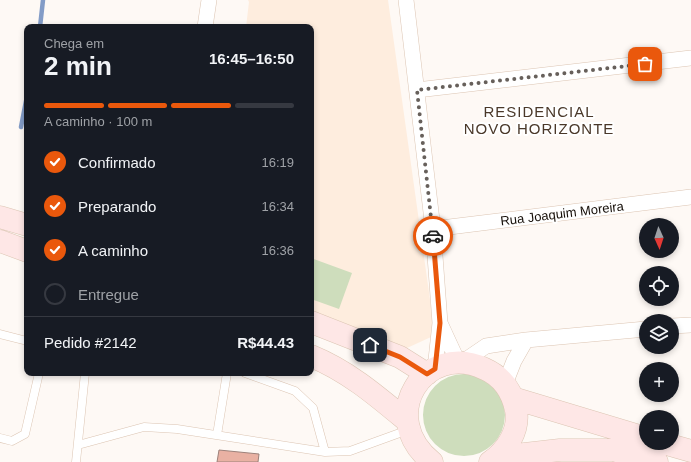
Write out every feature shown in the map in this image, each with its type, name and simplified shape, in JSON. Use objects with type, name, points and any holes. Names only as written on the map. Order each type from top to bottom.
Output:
[{"type":"main road","points":[[0,217],[24,224]]},
{"type":"main road","points":[[0,241],[24,250]]},
{"type":"main road","points":[[314,323],[400,357],[431,371]]},
{"type":"main road","points":[[314,357],[328,363],[364,386],[409,430],[421,453],[432,462]]},
{"type":"main road","points":[[414,462],[409,430],[408,403],[415,387],[431,371],[443,365],[461,362],[496,374],[509,391],[516,413],[515,430],[508,444],[494,459]]},
{"type":"main road","points":[[509,391],[639,436]]},
{"type":"main road","points":[[679,447],[691,451]]},
{"type":"main road","points":[[494,459],[560,450],[613,450],[657,462]]},
{"type":"street","points":[[205,24],[208,0]]},
{"type":"street","points":[[406,0],[433,229],[440,323],[431,371]]},
{"type":"street","points":[[417,90],[691,58]]},
{"type":"street","name":"Rua Joaquim Moreira","points":[[433,229],[691,197]]},
{"type":"street","points":[[440,323],[461,362],[486,346],[526,340],[639,330]]},
{"type":"street","points":[[679,325],[691,324]]},
{"type":"street","points":[[509,391],[514,360],[526,340]]},
{"type":"lane","points":[[0,334],[24,341]]},
{"type":"lane","points":[[0,438],[12,441],[25,434],[38,376]]},
{"type":"lane","points":[[76,462],[85,376]]},
{"type":"lane","points":[[217,435],[227,376]]},
{"type":"lane","points":[[253,376],[295,391],[313,408],[326,452]]},
{"type":"lane","points":[[78,444],[144,427],[177,429],[326,452],[350,451],[409,430]]},
{"type":"shaded area","points":[[248,0],[388,0],[433,321],[431,337],[407,348],[314,313],[314,24],[246,24]]},
{"type":"green space","points":[[314,259],[352,273],[339,309],[314,300]]},
{"type":"green space","points":[[464,374],[480,377],[493,386],[502,399],[505,415],[502,431],[493,444],[480,453],[464,456],[448,453],[435,444],[426,431],[423,415],[426,399],[435,386],[448,377]]},
{"type":"building","points":[[219,450],[259,454],[258,462],[217,462]]},
{"type":"waterway","points":[[40,24],[43,0]]},
{"type":"waterway","points":[[21,127],[24,112]]},
{"type":"way so far","points":[[433,236],[417,90],[645,64]]},
{"type":"district","name":"RESIDENCIAL NOVO HORIZONTE","points":[[539,120]]},
{"type":"route","points":[[370,345],[400,357],[427,374],[435,369],[440,323],[433,236]]}]
